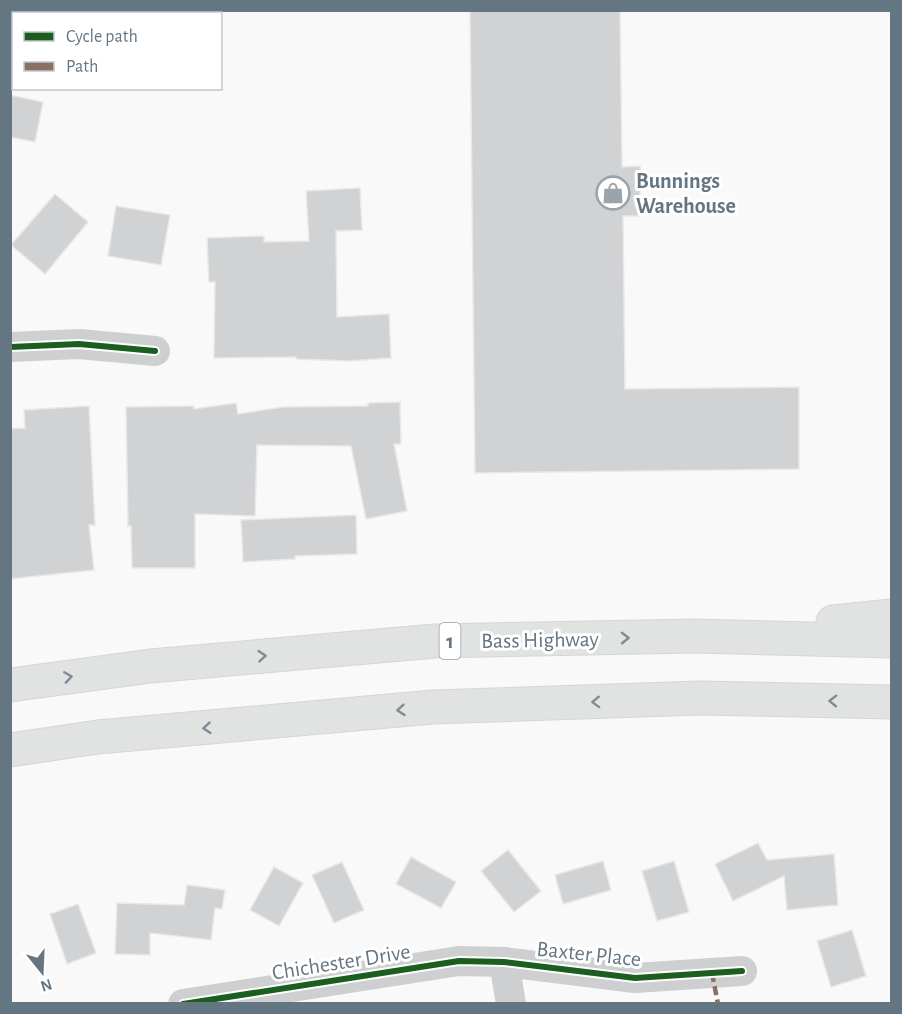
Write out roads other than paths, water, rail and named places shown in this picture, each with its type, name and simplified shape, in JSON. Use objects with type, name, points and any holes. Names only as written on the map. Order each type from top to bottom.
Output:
[{"type":"highway","points":[[694,636],[891,616]]},
{"type":"highway","name":"Bass Highway","points":[[10,685],[151,666],[435,641],[694,636],[891,640]]},
{"type":"highway","points":[[10,750],[98,737],[433,708],[700,698],[891,702]]},
{"type":"street","points":[[10,347],[79,344],[155,351]]},
{"type":"street","name":"Chichester Drive","points":[[183,1004],[459,961],[504,962]]},
{"type":"street","points":[[504,962],[510,1004]]},
{"type":"street","name":"Baxter Place","points":[[504,962],[635,978],[742,971]]},
{"type":"place","name":"Bunnings Warehouse","points":[[613,193]]}]
